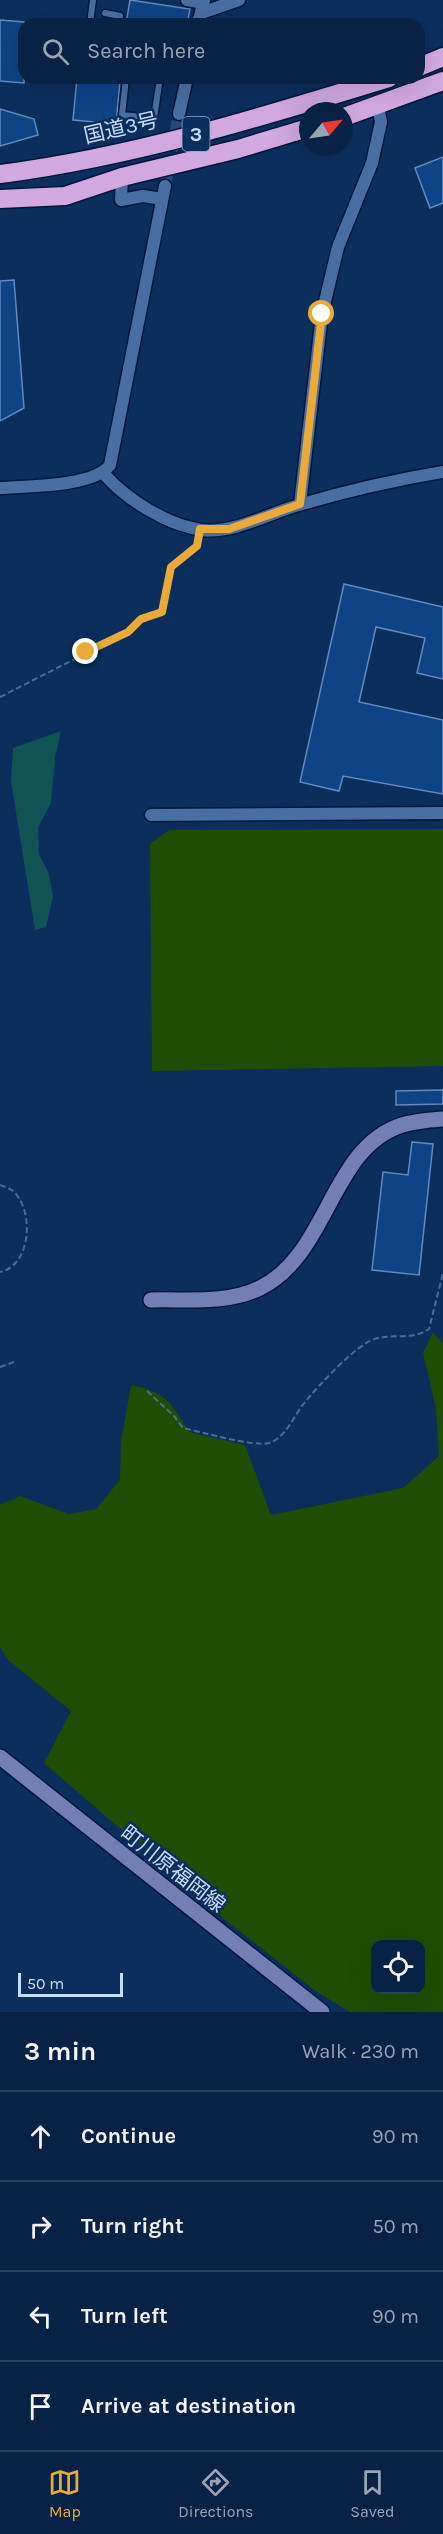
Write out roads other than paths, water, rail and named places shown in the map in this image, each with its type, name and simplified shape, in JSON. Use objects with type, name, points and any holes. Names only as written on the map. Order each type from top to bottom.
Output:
[{"type":"highway","points":[[425,64],[443,57]]},
{"type":"highway","points":[[353,114],[443,81]]},
{"type":"highway","name":"国道3号","points":[[0,174],[43,169],[232,126],[369,84]]},
{"type":"highway","name":"3","points":[[0,198],[64,196],[122,177],[238,149],[299,131]]},
{"type":"main road","points":[[151,1300],[238,1296],[259,1289],[278,1278],[305,1248],[356,1159],[371,1143],[400,1126],[443,1119]]},
{"type":"main road","name":"町川原福岡線","points":[[0,1757],[322,2012]]},
{"type":"street","points":[[187,0],[201,10],[239,0]]},
{"type":"street","points":[[179,114],[186,84]]},
{"type":"street","points":[[300,504],[322,314],[338,247],[372,163],[381,122],[378,106]]},
{"type":"street","points":[[0,488],[55,484],[104,474],[111,465],[164,193],[121,200],[122,177]]},
{"type":"street","points":[[104,474],[125,495],[184,526],[200,529],[229,529],[300,504],[388,482],[443,472]]},
{"type":"street","points":[[151,815],[443,813]]},
{"type":"lane","points":[[91,18],[93,0]]},
{"type":"lane","points":[[105,14],[120,16],[120,18]]},
{"type":"lane","points":[[125,84],[122,115],[154,118],[159,84]]},
{"type":"tunnel","points":[[165,186],[179,114]]}]
